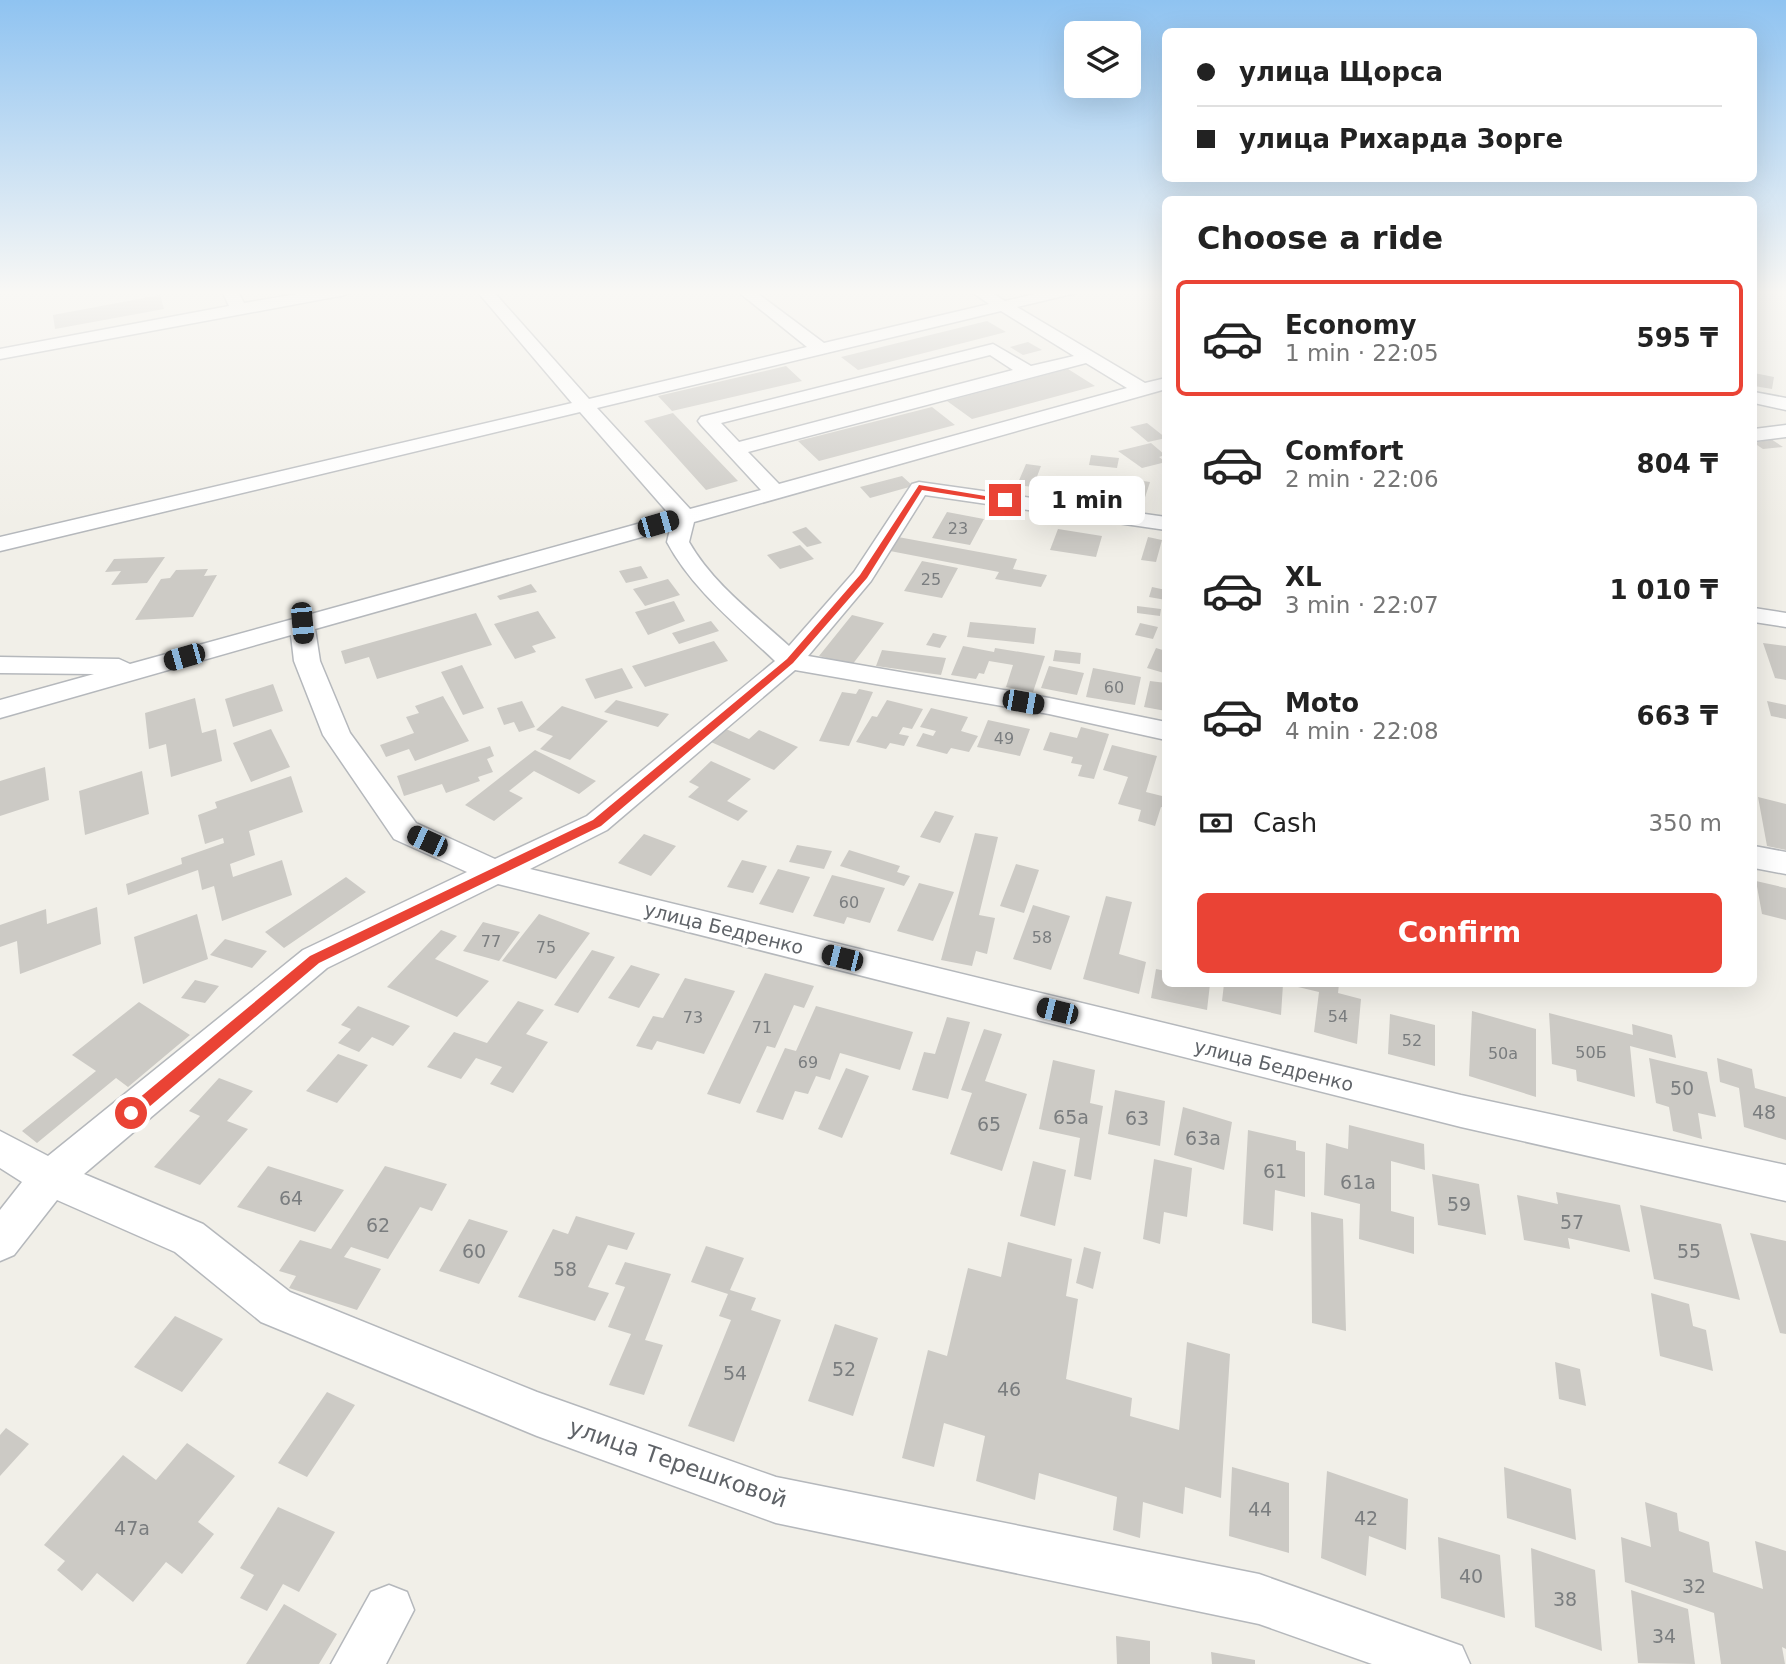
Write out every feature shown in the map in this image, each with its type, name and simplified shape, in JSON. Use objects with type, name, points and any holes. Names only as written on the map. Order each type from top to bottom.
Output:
[{"type":"street","points":[[552,368],[684,516]]},
{"type":"street","points":[[0,544],[739,368]]},
{"type":"street","points":[[828,368],[845,386],[877,412]]},
{"type":"street","points":[[774,491],[708,421],[918,368]]},
{"type":"street","points":[[1021,368],[1028,372]]},
{"type":"street","points":[[736,449],[1046,368]]},
{"type":"street","points":[[1107,368],[1142,389]]},
{"type":"street","points":[[0,709],[1162,384]]},
{"type":"street","points":[[1757,399],[1786,404]]},
{"type":"street","points":[[1757,435],[1786,431]]},
{"type":"street","points":[[0,1241],[50,1178],[315,960],[492,871],[597,823],[790,661],[863,576],[919,488],[1162,523]]},
{"type":"street","points":[[684,516],[678,542],[688,562],[738,615],[790,661],[1049,706],[1162,730]]},
{"type":"street","points":[[1757,615],[1786,620]]},
{"type":"street","name":"улица Бедренко","points":[[302,623],[307,661],[337,735],[405,831],[492,871],[1461,1111],[1786,1182]]},
{"type":"street","points":[[0,664],[112,665],[136,670]]},
{"type":"street","points":[[1757,858],[1786,863]]},
{"type":"street","name":"улица Терешковой","points":[[0,1148],[50,1178],[189,1238],[276,1307],[537,1414],[776,1500],[1259,1599],[1438,1663]]},
{"type":"street","points":[[357,1664],[389,1610]]},
{"type":"building","points":[[779,368],[788,368],[802,381],[672,411],[658,396]]},
{"type":"building","points":[[1068,369],[1095,386],[972,419],[947,401]]},
{"type":"building","points":[[1757,374],[1774,377],[1772,389],[1757,386]]},
{"type":"building","points":[[932,407],[955,425],[819,461],[798,441]]},
{"type":"building","points":[[673,413],[738,481],[706,490],[644,421]]},
{"type":"building","points":[[1147,423],[1162,435],[1162,439],[1148,442],[1130,427]]},
{"type":"building","points":[[1771,439],[1783,447],[1763,449],[1757,442]]},
{"type":"building","points":[[1151,443],[1162,452],[1159,457],[1162,463],[1142,468],[1118,451]]},
{"type":"building","points":[[1091,455],[1119,458],[1117,468],[1089,465]]},
{"type":"building","points":[[1026,464],[1041,466],[1033,487],[1017,485]]},
{"type":"building","points":[[902,476],[913,486],[870,498],[860,487]]},
{"type":"building","points":[[1083,479],[1123,485],[1118,500],[1078,494]]},
{"type":"building","points":[[1136,480],[1150,482],[1140,513],[1126,511]]},
{"type":"building","points":[[947,512],[984,519],[970,545],[932,538]]},
{"type":"building","points":[[806,527],[822,543],[807,547],[792,532]]},
{"type":"building","points":[[1058,529],[1102,536],[1096,557],[1050,550]]},
{"type":"building","points":[[898,537],[1017,559],[1013,569],[1047,575],[1041,587],[995,579],[999,572],[890,551]]},
{"type":"building","points":[[1148,537],[1162,540],[1156,562],[1141,560]]},
{"type":"building","points":[[800,545],[814,559],[780,569],[767,555]]},
{"type":"building","points":[[165,557],[147,583],[111,585],[121,571],[105,572],[114,559]]},
{"type":"building","points":[[922,561],[958,568],[942,598],[904,591]]},
{"type":"building","points":[[641,566],[648,578],[626,583],[619,571]]},
{"type":"building","points":[[208,569],[204,576],[217,575],[193,617],[135,620],[161,579],[170,578],[176,570]]},
{"type":"building","points":[[668,579],[680,595],[645,606],[633,589]]},
{"type":"building","points":[[531,584],[537,592],[500,600],[497,596]]},
{"type":"building","points":[[1152,587],[1162,589],[1162,599],[1149,597]]},
{"type":"building","points":[[674,601],[685,621],[648,635],[635,612]]},
{"type":"building","points":[[1137,606],[1161,609],[1160,616],[1137,613]]},
{"type":"building","points":[[538,611],[556,638],[532,646],[536,652],[515,659],[494,624]]},
{"type":"building","points":[[476,613],[492,645],[377,679],[369,657],[345,664],[341,651]]},
{"type":"building","points":[[852,615],[884,623],[852,665],[819,656]]},
{"type":"building","points":[[711,621],[719,631],[679,644],[672,633]]},
{"type":"building","points":[[970,622],[1036,628],[1034,644],[967,637]]},
{"type":"building","points":[[1140,623],[1158,627],[1153,639],[1135,635]]},
{"type":"building","points":[[933,633],[947,636],[940,648],[926,645]]},
{"type":"building","points":[[714,641],[728,661],[645,687],[632,666]]},
{"type":"building","points":[[1763,643],[1786,646],[1786,680],[1775,678]]},
{"type":"building","points":[[963,646],[994,652],[995,648],[1045,656],[1033,692],[1006,687],[1013,665],[989,661],[984,674],[979,673],[976,679],[951,675]]},
{"type":"building","points":[[1156,648],[1162,650],[1162,672],[1147,668]]},
{"type":"building","points":[[882,650],[946,658],[941,675],[876,666]]},
{"type":"building","points":[[1055,650],[1081,653],[1080,664],[1053,661]]},
{"type":"building","points":[[462,665],[484,708],[463,715],[441,672]]},
{"type":"building","points":[[1049,666],[1084,673],[1077,695],[1041,688]]},
{"type":"building","points":[[622,668],[633,688],[595,699],[585,679]]},
{"type":"building","points":[[1093,668],[1141,677],[1135,705],[1086,697]]},
{"type":"building","points":[[1150,681],[1162,682],[1162,710],[1144,707]]},
{"type":"building","points":[[273,684],[283,711],[233,727],[225,699]]},
{"type":"building","points":[[859,689],[873,692],[849,746],[819,741],[842,692],[856,694]]},
{"type":"building","points":[[443,696],[469,741],[415,761],[409,749],[386,757],[380,745],[414,733],[406,717],[419,713],[415,706]]},
{"type":"building","points":[[195,698],[202,733],[216,729],[222,761],[171,777],[166,744],[149,749],[145,713]]},
{"type":"building","points":[[616,700],[669,714],[658,727],[604,712]]},
{"type":"building","points":[[887,700],[923,709],[912,729],[903,727],[899,734],[909,736],[904,746],[890,743],[886,749],[856,742],[872,716],[877,717]]},
{"type":"building","points":[[522,701],[535,727],[519,732],[514,722],[504,725],[497,708]]},
{"type":"building","points":[[1767,701],[1786,705],[1786,719],[1771,716]]},
{"type":"building","points":[[562,706],[608,721],[570,760],[540,749],[553,736],[536,730]]},
{"type":"building","points":[[931,708],[968,717],[961,731],[978,736],[969,752],[951,748],[947,754],[916,746],[923,733],[933,736],[936,731],[920,727]]},
{"type":"building","points":[[988,720],[1030,729],[1020,756],[977,747]]},
{"type":"building","points":[[1081,727],[1109,734],[1094,779],[1078,776],[1082,765],[1071,763],[1073,757],[1043,750],[1050,732],[1077,738]]},
{"type":"building","points":[[271,729],[290,767],[251,782],[233,743]]},
{"type":"building","points":[[726,729],[749,739],[759,730],[798,747],[774,770],[711,742]]},
{"type":"building","points":[[1112,745],[1157,756],[1146,792],[1162,796],[1162,807],[1155,826],[1138,821],[1141,810],[1118,804],[1128,777],[1103,770]]},
{"type":"building","points":[[490,746],[494,756],[487,759],[493,772],[478,777],[480,781],[446,793],[442,784],[404,796],[397,776]]},
{"type":"building","points":[[535,750],[596,781],[579,794],[534,771],[509,791],[523,798],[494,821],[465,805]]},
{"type":"building","points":[[711,761],[751,779],[727,801],[748,811],[738,821],[688,797],[699,787],[689,782]]},
{"type":"building","points":[[45,767],[49,800],[0,816],[0,781]]},
{"type":"building","points":[[142,771],[149,814],[85,835],[79,791]]},
{"type":"building","points":[[291,776],[303,812],[249,831],[255,855],[230,864],[233,877],[282,860],[292,895],[222,921],[214,886],[202,890],[198,870],[128,895],[126,884],[182,864],[181,858],[224,843],[223,838],[205,844],[198,815],[217,808],[215,802]]},
{"type":"building","points":[[1758,797],[1786,804],[1786,850],[1767,846]]},
{"type":"building","points":[[935,811],[954,816],[940,843],[920,837]]},
{"type":"building","points":[[975,833],[998,837],[979,915],[995,918],[987,954],[976,951],[972,966],[941,960]]},
{"type":"building","points":[[644,834],[676,846],[651,876],[618,863]]},
{"type":"building","points":[[797,845],[832,851],[824,869],[789,862]]},
{"type":"building","points":[[849,850],[900,866],[897,872],[910,876],[904,886],[840,866]]},
{"type":"building","points":[[742,860],[767,866],[753,893],[727,887]]},
{"type":"building","points":[[1016,864],[1039,870],[1024,913],[1000,906]]},
{"type":"building","points":[[778,869],[810,877],[793,913],[759,904]]},
{"type":"building","points":[[832,875],[885,888],[870,923],[847,917],[844,924],[813,916]]},
{"type":"building","points":[[346,877],[366,892],[284,948],[265,932]]},
{"type":"building","points":[[1757,881],[1786,888],[1786,920],[1762,914]]},
{"type":"building","points":[[919,883],[954,892],[933,941],[897,931]]},
{"type":"building","points":[[1106,896],[1132,902],[1119,954],[1146,962],[1139,994],[1083,979]]},
{"type":"building","points":[[1033,905],[1070,916],[1051,970],[1013,959]]},
{"type":"building","points":[[97,907],[101,944],[20,974],[17,941],[0,947],[0,925],[46,909],[47,924]]},
{"type":"building","points":[[197,914],[208,959],[143,984],[134,937]]},
{"type":"building","points":[[539,914],[590,933],[556,979],[502,961]]},
{"type":"building","points":[[483,922],[520,932],[499,961],[463,951]]},
{"type":"building","points":[[441,930],[457,936],[435,959],[489,981],[457,1017],[387,987]]},
{"type":"building","points":[[225,939],[267,951],[252,968],[210,955]]},
{"type":"building","points":[[592,950],[615,957],[578,1013],[554,1005]]},
{"type":"building","points":[[631,965],[660,974],[639,1008],[608,998]]},
{"type":"building","points":[[1156,969],[1162,970],[1162,987],[1210,987],[1207,1010],[1151,998]]},
{"type":"building","points":[[765,973],[814,986],[804,1008],[794,1005],[775,1048],[767,1046],[740,1104],[707,1094]]},
{"type":"building","points":[[685,978],[735,991],[704,1054],[657,1041],[652,1050],[636,1046],[653,1016],[663,1018]]},
{"type":"building","points":[[195,980],[219,986],[205,1003],[181,998]]},
{"type":"building","points":[[1224,987],[1283,987],[1281,1015],[1222,1001]]},
{"type":"building","points":[[1298,987],[1339,987],[1338,993],[1361,999],[1357,1044],[1314,1032],[1319,992]]},
{"type":"building","points":[[518,1001],[544,1010],[526,1034],[548,1042],[513,1093],[490,1084],[502,1067],[476,1058],[461,1079],[427,1067],[454,1032],[487,1043]]},
{"type":"building","points":[[139,1002],[190,1035],[128,1087],[116,1078],[37,1143],[22,1131],[96,1071],[72,1055]]},
{"type":"building","points":[[358,1006],[410,1026],[393,1046],[372,1037],[359,1052],[338,1043],[351,1029],[341,1025]]},
{"type":"building","points":[[816,1006],[913,1032],[900,1070],[840,1053],[830,1080],[816,1076],[808,1094],[795,1091],[783,1120],[756,1112],[785,1048],[796,1051]]},
{"type":"building","points":[[1472,1011],[1536,1029],[1536,1097],[1469,1076]]},
{"type":"building","points":[[1549,1013],[1633,1035],[1632,1024],[1672,1035],[1676,1058],[1630,1046],[1635,1097],[1577,1081],[1576,1070],[1552,1064]]},
{"type":"building","points":[[1390,1014],[1435,1025],[1435,1066],[1388,1054]]},
{"type":"building","points":[[947,1017],[970,1022],[948,1099],[912,1090],[924,1052],[935,1054]]},
{"type":"building","points":[[984,1029],[1002,1034],[985,1081],[1027,1094],[1002,1171],[950,1154],[972,1093],[961,1090]]},
{"type":"building","points":[[338,1054],[368,1065],[337,1103],[306,1091]]},
{"type":"building","points":[[1649,1058],[1707,1072],[1716,1117],[1698,1113],[1702,1139],[1673,1131],[1669,1107],[1656,1103]]},
{"type":"building","points":[[1717,1058],[1752,1069],[1755,1088],[1786,1097],[1786,1140],[1744,1127],[1739,1088],[1720,1082]]},
{"type":"building","points":[[1053,1060],[1095,1070],[1090,1103],[1103,1106],[1091,1180],[1074,1176],[1080,1138],[1039,1129]]},
{"type":"building","points":[[846,1068],[869,1076],[842,1138],[818,1129]]},
{"type":"building","points":[[219,1078],[253,1091],[227,1121],[248,1129],[200,1185],[154,1167],[200,1116],[189,1111]]},
{"type":"building","points":[[1115,1090],[1165,1101],[1160,1146],[1108,1134]]},
{"type":"building","points":[[1183,1107],[1232,1122],[1224,1170],[1174,1155]]},
{"type":"building","points":[[1349,1125],[1424,1144],[1425,1170],[1391,1161],[1391,1211],[1414,1217],[1414,1254],[1359,1239],[1360,1204],[1324,1195],[1326,1143],[1348,1149]]},
{"type":"building","points":[[1248,1130],[1296,1141],[1296,1150],[1305,1152],[1305,1197],[1275,1190],[1273,1231],[1243,1224]]},
{"type":"building","points":[[1154,1159],[1192,1168],[1187,1217],[1164,1212],[1160,1244],[1143,1239]]},
{"type":"building","points":[[1033,1161],[1066,1170],[1055,1226],[1020,1216]]},
{"type":"building","points":[[268,1166],[344,1190],[315,1232],[237,1207]]},
{"type":"building","points":[[385,1166],[447,1184],[432,1211],[420,1207],[388,1259],[351,1247],[344,1257],[381,1269],[357,1310],[289,1288],[296,1276],[279,1271],[300,1240],[331,1249]]},
{"type":"building","points":[[1432,1174],[1479,1184],[1486,1235],[1438,1225]]},
{"type":"building","points":[[1556,1192],[1620,1205],[1630,1252],[1568,1238],[1570,1249],[1524,1240],[1517,1195],[1558,1204]]},
{"type":"building","points":[[1640,1205],[1721,1224],[1740,1300],[1654,1279]]},
{"type":"building","points":[[1311,1212],[1343,1219],[1346,1331],[1312,1323]]},
{"type":"building","points":[[576,1216],[635,1233],[627,1250],[608,1245],[588,1287],[609,1293],[595,1321],[518,1297],[553,1229],[568,1234]]},
{"type":"building","points":[[469,1219],[508,1231],[479,1284],[439,1271]]},
{"type":"building","points":[[1750,1233],[1786,1241],[1786,1334],[1780,1333]]},
{"type":"building","points":[[1008,1242],[1072,1259],[1066,1296],[1078,1299],[1066,1379],[1132,1398],[1130,1416],[1179,1430],[1187,1342],[1230,1354],[1221,1498],[1185,1487],[1183,1514],[1143,1502],[1140,1538],[1113,1530],[1117,1497],[1039,1473],[1035,1500],[976,1481],[985,1436],[944,1423],[934,1467],[902,1458],[928,1350],[947,1356],[968,1268],[1001,1277]]},
{"type":"building","points":[[706,1246],[744,1258],[730,1290],[756,1298],[751,1310],[781,1320],[734,1442],[688,1426],[731,1320],[719,1316],[728,1294],[691,1282]]},
{"type":"building","points":[[1084,1247],[1101,1252],[1093,1289],[1076,1283]]},
{"type":"building","points":[[625,1262],[671,1274],[645,1340],[663,1345],[644,1395],[609,1385],[631,1334],[608,1327],[625,1287],[615,1284]]},
{"type":"building","points":[[1651,1293],[1689,1304],[1693,1326],[1706,1330],[1713,1371],[1660,1356]]},
{"type":"building","points":[[175,1316],[223,1339],[182,1392],[134,1367]]},
{"type":"building","points":[[835,1324],[878,1338],[853,1416],[808,1401]]},
{"type":"building","points":[[1555,1362],[1580,1369],[1586,1406],[1559,1399]]},
{"type":"building","points":[[327,1392],[355,1405],[307,1477],[278,1463]]},
{"type":"building","points":[[6,1428],[29,1444],[0,1476],[0,1435]]},
{"type":"building","points":[[187,1443],[235,1476],[198,1522],[214,1534],[182,1574],[166,1562],[133,1602],[97,1573],[82,1591],[57,1570],[65,1561],[44,1545],[123,1455],[156,1480]]},
{"type":"building","points":[[1232,1467],[1289,1483],[1289,1553],[1229,1536]]},
{"type":"building","points":[[1504,1467],[1571,1489],[1576,1540],[1507,1518]]},
{"type":"building","points":[[1327,1471],[1408,1499],[1406,1550],[1369,1536],[1366,1576],[1321,1558]]},
{"type":"building","points":[[1645,1502],[1677,1513],[1679,1531],[1709,1542],[1713,1572],[1763,1589],[1755,1541],[1786,1551],[1786,1649],[1782,1647],[1785,1664],[1721,1664],[1714,1613],[1625,1582],[1621,1537],[1651,1547]]},
{"type":"building","points":[[278,1507],[335,1532],[299,1592],[283,1584],[267,1611],[240,1598],[254,1575],[240,1568]]},
{"type":"building","points":[[1438,1537],[1500,1555],[1505,1618],[1441,1598]]},
{"type":"building","points":[[1531,1548],[1595,1570],[1602,1651],[1535,1627]]},
{"type":"building","points":[[1631,1590],[1688,1609],[1695,1664],[1638,1663]]},
{"type":"building","points":[[284,1604],[337,1634],[319,1664],[246,1664]]},
{"type":"building","points":[[1116,1636],[1150,1641],[1150,1664],[1117,1664]]},
{"type":"building","points":[[1211,1652],[1255,1660],[1255,1664],[1212,1664]]},
{"type":"route","points":[[131,1113],[315,960],[492,871],[597,823],[790,661],[863,576],[919,488],[1005,500]]}]
